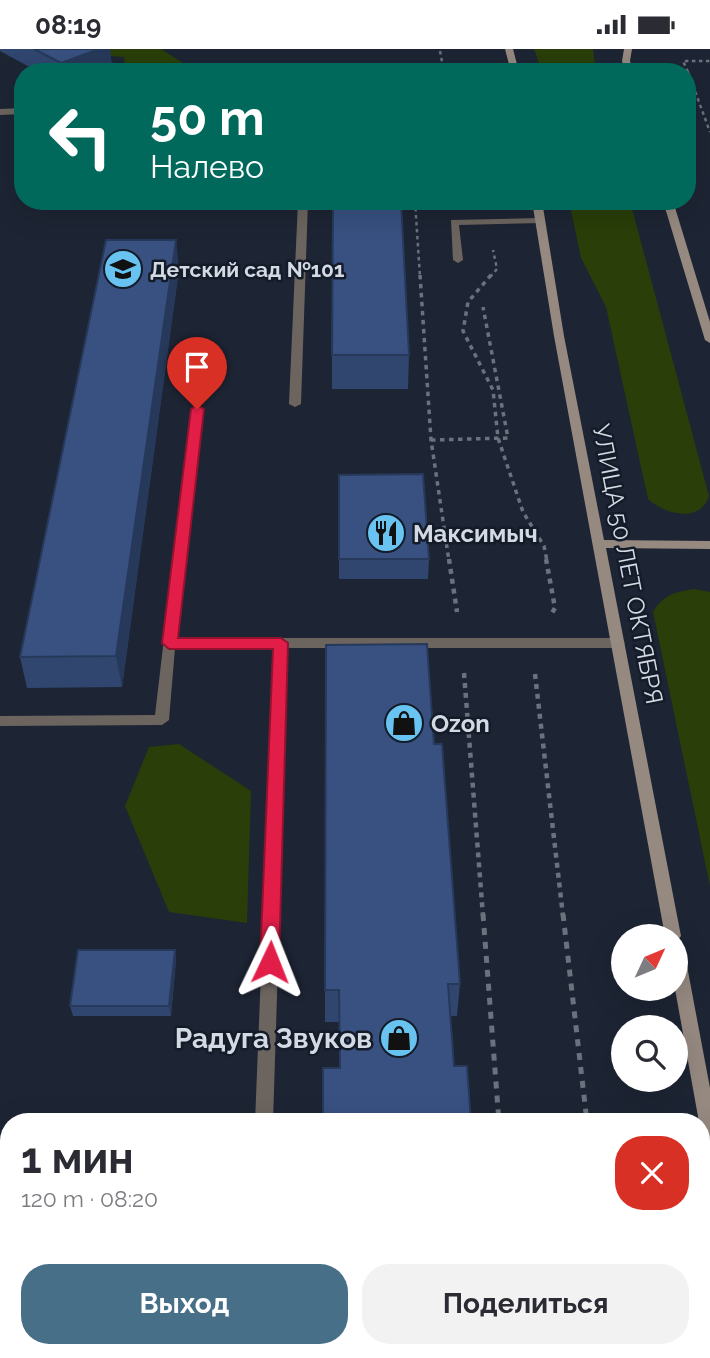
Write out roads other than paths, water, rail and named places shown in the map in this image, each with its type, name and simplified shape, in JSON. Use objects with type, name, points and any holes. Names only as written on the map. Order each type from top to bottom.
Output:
[{"type":"main road","name":"УЛИЦА 50 ЛЕТ ОКТЯБРЯ","points":[[538,210],[671,924]]},
{"type":"main road","points":[[671,210],[710,340]]},
{"type":"main road","points":[[599,544],[710,545]]},
{"type":"main road","points":[[685,1001],[706,1113]]},
{"type":"lane","points":[[295,404],[303,210]]},
{"type":"lane","points":[[458,260],[454,222],[540,221]]},
{"type":"lane","points":[[0,721],[162,720],[197,409]]},
{"type":"lane","points":[[169,643],[618,643]]},
{"type":"lane","points":[[264,1113],[281,643]]},
{"type":"place","name":"Детский сад №101","points":[[123,269]]},
{"type":"place","name":"Максимыч","points":[[386,533]]},
{"type":"place","name":"Ozon","points":[[404,723]]},
{"type":"place","name":"Радуга Звуков","points":[[399,1038]]}]
